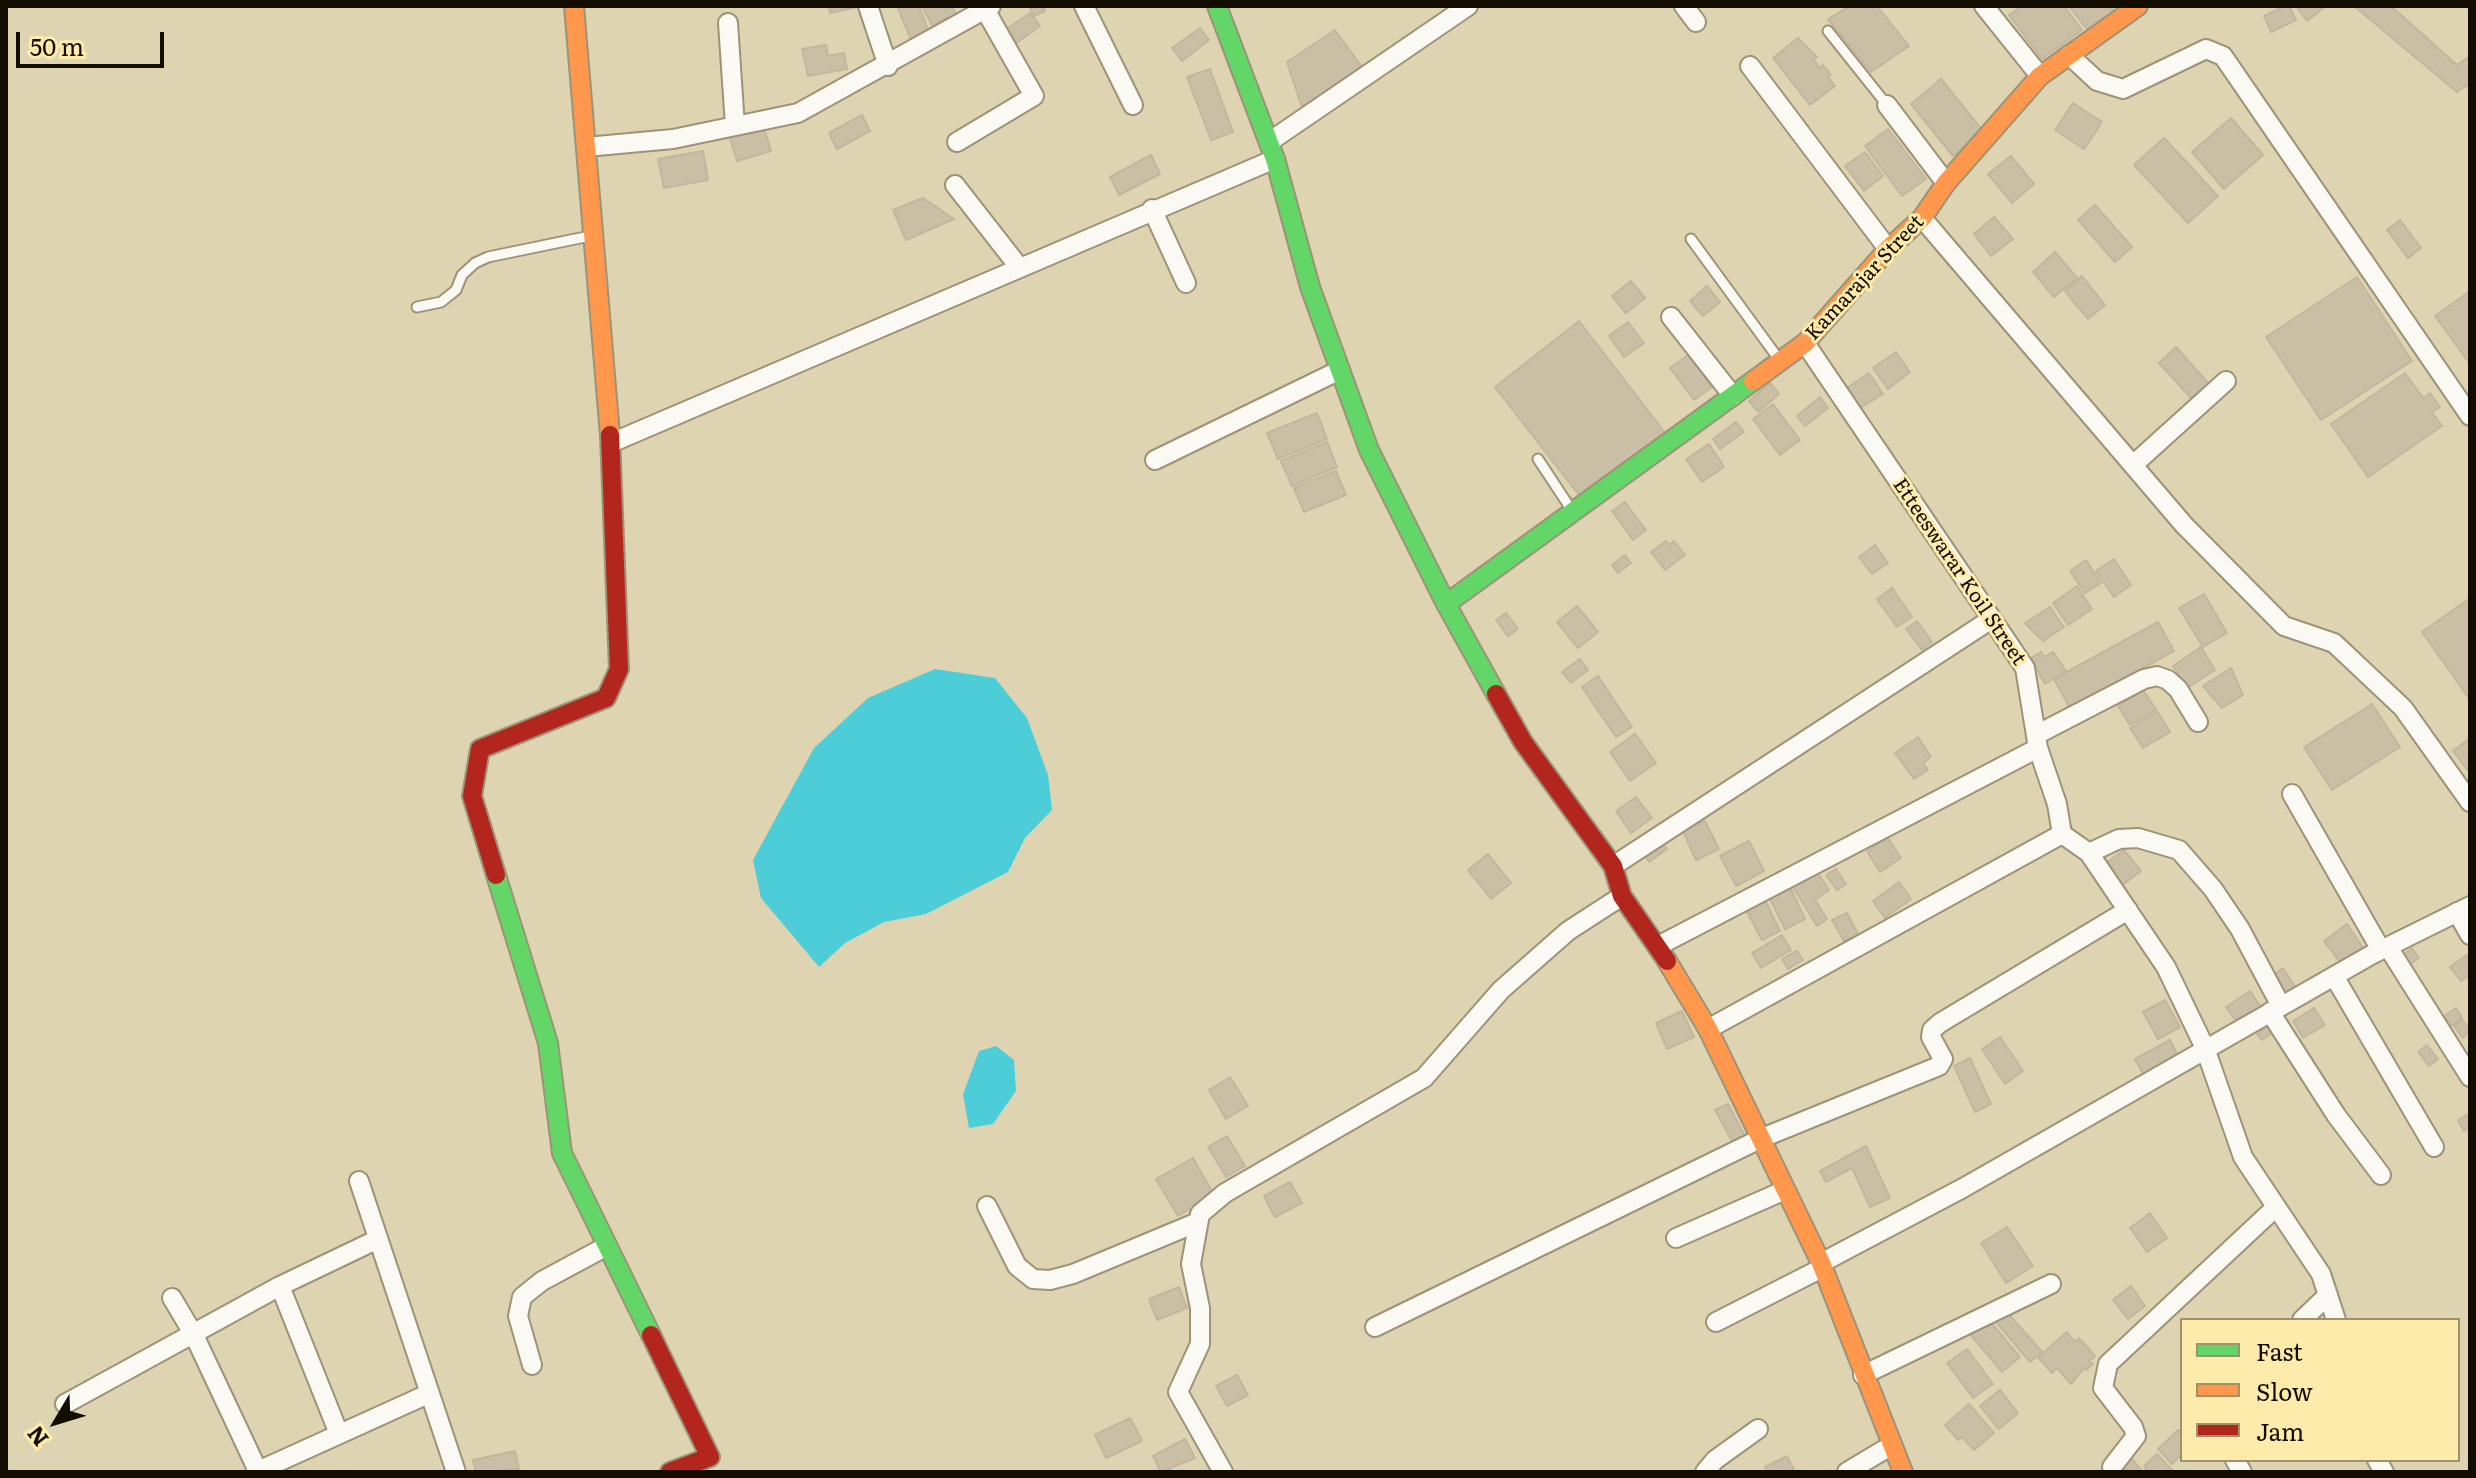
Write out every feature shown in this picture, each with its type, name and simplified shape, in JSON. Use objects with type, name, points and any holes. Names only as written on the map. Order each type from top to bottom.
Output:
[{"type":"street","points":[[574,6],[611,443],[619,669],[606,698],[480,749],[472,796],[548,1043],[562,1153],[710,1457],[670,1472]]},
{"type":"street","points":[[868,6],[888,66]]},
{"type":"street","points":[[1084,6],[1133,105]]},
{"type":"street","points":[[1217,6],[1272,150],[1310,287],[1369,450],[1446,604],[1523,742],[1613,866],[1622,896],[1658,946],[1708,1029],[1762,1138],[1783,1191],[1822,1266],[1903,1472]]},
{"type":"street","points":[[611,443],[1152,209],[1272,150],[1468,6]]},
{"type":"street","points":[[1684,6],[1696,22]]},
{"type":"street","points":[[1984,6],[2040,76]]},
{"type":"street","name":"Kamarajar Street","points":[[1446,604],[1805,343],[1888,249],[1922,218],[1946,183],[2040,76],[2138,6]]},
{"type":"street","points":[[586,147],[625,145],[798,113],[888,66],[986,7],[1034,96],[957,142]]},
{"type":"street","points":[[728,23],[735,126]]},
{"type":"street","points":[[2069,55],[2097,81],[2123,89],[2206,49],[2223,56],[2464,398],[2470,416]]},
{"type":"street","points":[[1750,66],[1888,249]]},
{"type":"street","points":[[1887,105],[1946,183]]},
{"type":"street","points":[[955,185],[1019,267]]},
{"type":"street","points":[[1152,209],[1186,283]]},
{"type":"street","points":[[1922,218],[2184,525],[2284,626],[2334,643],[2403,708],[2470,802]]},
{"type":"street","points":[[1671,317],[1733,396]]},
{"type":"street","name":"Etteeswarar Koil Street","points":[[1805,343],[2025,668],[2037,742],[2057,804],[2062,834]]},
{"type":"street","points":[[1155,460],[1340,370]]},
{"type":"street","points":[[2133,465],[2226,381]]},
{"type":"street","points":[[1613,866],[1990,620]]},
{"type":"street","points":[[1658,946],[2037,742],[2144,679],[2157,676],[2168,680],[2178,689],[2198,722]]},
{"type":"street","points":[[2292,794],[2384,949],[2470,1077]]},
{"type":"street","points":[[1708,1029],[2062,834],[2089,853],[2166,967],[2205,1048],[2243,1157],[2321,1274],[2335,1318]]},
{"type":"street","points":[[2089,853],[2119,839],[2138,838],[2179,850],[2206,880],[2240,929],[2275,1009],[2336,1115],[2381,1175]]},
{"type":"street","points":[[1223,1472],[1178,1392],[1200,1344],[1200,1308],[1191,1264],[1200,1214],[1225,1193],[1424,1078],[1501,990],[1568,931],[1622,896]]},
{"type":"street","points":[[1716,1322],[1963,1188],[2334,976],[2463,909],[2470,935]]},
{"type":"street","points":[[1375,1327],[1762,1138],[1939,1066],[1943,1059],[1931,1037],[1932,1030],[1940,1023],[2128,910]]},
{"type":"street","points":[[2334,976],[2434,1147]]},
{"type":"street","points":[[359,1181],[376,1240],[456,1472]]},
{"type":"street","points":[[1676,1238],[1783,1191]]},
{"type":"street","points":[[987,1206],[1017,1266],[1033,1279],[1050,1280],[1073,1274],[1198,1222]]},
{"type":"street","points":[[2112,1467],[2136,1436],[2133,1427],[2103,1388],[2108,1364],[2275,1208]]},
{"type":"street","points":[[65,1404],[280,1286],[376,1240]]},
{"type":"street","points":[[532,1365],[518,1316],[522,1297],[542,1281],[607,1246]]},
{"type":"street","points":[[1863,1375],[2051,1284]]},
{"type":"street","points":[[280,1286],[339,1434]]},
{"type":"street","points":[[2304,1318],[2328,1295]]},
{"type":"street","points":[[172,1298],[194,1335],[257,1471],[428,1394]]},
{"type":"street","points":[[1705,1472],[1715,1460],[1758,1429]]},
{"type":"street","points":[[1847,1472],[1892,1445]]},
{"type":"lane","points":[[1828,31],[1887,105]]},
{"type":"lane","points":[[417,307],[441,302],[456,290],[462,275],[475,263],[593,236]]},
{"type":"lane","points":[[1691,239],[1780,361]]},
{"type":"lane","points":[[1538,459],[1573,511]]},
{"type":"water","points":[[935,669],[995,678],[1027,718],[1048,775],[1052,810],[1025,838],[1008,872],[926,914],[884,922],[845,943],[819,967],[761,898],[753,860],[814,748],[868,698]]},
{"type":"water","points":[[996,1046],[1014,1060],[1016,1091],[993,1124],[969,1128],[963,1094],[979,1051]]},
{"type":"building","points":[[829,6],[862,6],[830,13]]},
{"type":"building","points":[[897,6],[919,6],[930,34],[912,42]]},
{"type":"building","points":[[922,6],[952,6],[956,14],[932,25]]},
{"type":"building","points":[[1029,6],[1043,6],[1045,11],[1034,16]]},
{"type":"building","points":[[1850,6],[1877,6],[1909,46],[1871,72],[1828,19]]},
{"type":"building","points":[[2022,6],[2064,6],[2082,30],[2042,59],[2009,15]]},
{"type":"building","points":[[2069,6],[2110,6],[2115,12],[2089,32]]},
{"type":"building","points":[[2289,6],[2296,20],[2271,32],[2264,16]]},
{"type":"building","points":[[2296,6],[2326,6],[2307,21]]},
{"type":"building","points":[[2354,6],[2391,6],[2457,65],[2470,56],[2470,83],[2457,92]]},
{"type":"building","points":[[1030,13],[1040,26],[1011,47],[1001,33]]},
{"type":"building","points":[[1200,28],[1209,40],[1182,61],[1172,48]]},
{"type":"building","points":[[1335,30],[1362,67],[1303,110],[1287,62]]},
{"type":"building","points":[[1798,38],[1817,57],[1813,60],[1820,68],[1823,65],[1831,75],[1828,77],[1835,86],[1810,105],[1773,58]]},
{"type":"building","points":[[826,45],[828,56],[844,53],[847,69],[808,76],[802,49]]},
{"type":"building","points":[[1210,69],[1233,132],[1211,140],[1187,77]]},
{"type":"building","points":[[1941,79],[1983,131],[1953,156],[1911,104]]},
{"type":"building","points":[[2073,103],[2102,122],[2084,149],[2055,130]]},
{"type":"building","points":[[862,115],[870,131],[837,149],[829,133]]},
{"type":"building","points":[[2231,118],[2263,155],[2224,189],[2192,152]]},
{"type":"building","points":[[763,125],[771,151],[737,161],[729,135]]},
{"type":"building","points":[[1888,129],[1926,179],[1902,196],[1865,146]]},
{"type":"building","points":[[2164,138],[2218,196],[2188,223],[2134,165]]},
{"type":"building","points":[[703,151],[708,180],[664,188],[658,159]]},
{"type":"building","points":[[1865,152],[1883,176],[1864,191],[1845,166]]},
{"type":"building","points":[[1151,155],[1160,174],[1119,195],[1110,177]]},
{"type":"building","points":[[2011,156],[2034,184],[2012,203],[1988,174]]},
{"type":"building","points":[[923,198],[954,219],[906,240],[893,210]]},
{"type":"building","points":[[2095,205],[2132,247],[2115,262],[2078,220]]},
{"type":"building","points":[[1994,217],[2013,239],[1991,256],[1974,234]]},
{"type":"building","points":[[2400,220],[2421,248],[2408,258],[2387,230]]},
{"type":"building","points":[[2055,252],[2077,278],[2054,297],[2033,272]]},
{"type":"building","points":[[2082,276],[2105,305],[2088,319],[2065,291]]},
{"type":"building","points":[[2357,277],[2412,361],[2321,420],[2266,337]]},
{"type":"building","points":[[1631,281],[1645,298],[1626,313],[1612,296]]},
{"type":"building","points":[[1707,286],[1720,302],[1703,316],[1690,301]]},
{"type":"building","points":[[2470,291],[2470,364],[2435,316]]},
{"type":"building","points":[[1579,321],[1666,434],[1582,499],[1495,387]]},
{"type":"building","points":[[1628,322],[1644,343],[1624,357],[1609,336]]},
{"type":"building","points":[[2176,347],[2209,384],[2192,399],[2159,363]]},
{"type":"building","points":[[1896,352],[1910,372],[1888,389],[1873,368]]},
{"type":"building","points":[[1688,355],[1712,387],[1694,400],[1670,368]]},
{"type":"building","points":[[1869,373],[1883,394],[1860,408],[1847,388]]},
{"type":"building","points":[[2405,373],[2423,398],[2430,393],[2440,407],[2432,412],[2442,426],[2368,477],[2331,424]]},
{"type":"building","points":[[1770,383],[1779,394],[1758,412],[1749,401]]},
{"type":"building","points":[[1820,397],[1828,408],[1805,426],[1797,416]]},
{"type":"building","points":[[1773,404],[1800,440],[1780,455],[1753,419]]},
{"type":"building","points":[[1317,413],[1327,439],[1278,459],[1267,433]]},
{"type":"building","points":[[1736,422],[1744,432],[1720,449],[1713,439]]},
{"type":"building","points":[[1327,442],[1337,467],[1292,486],[1281,461]]},
{"type":"building","points":[[1709,444],[1724,467],[1702,482],[1686,459]]},
{"type":"building","points":[[1336,471],[1346,495],[1304,512],[1294,488]]},
{"type":"building","points":[[1625,502],[1646,530],[1633,540],[1612,511]]},
{"type":"building","points":[[1666,541],[1669,545],[1674,541],[1685,555],[1665,570],[1651,552]]},
{"type":"building","points":[[1875,545],[1888,563],[1872,574],[1859,557]]},
{"type":"building","points":[[1625,555],[1631,563],[1618,573],[1612,565]]},
{"type":"building","points":[[2114,559],[2131,585],[2114,597],[2096,571]]},
{"type":"building","points":[[2086,560],[2101,583],[2085,593],[2070,571]]},
{"type":"building","points":[[2077,586],[2092,609],[2068,625],[2053,603]]},
{"type":"building","points":[[1892,588],[1912,617],[1897,627],[1877,599]]},
{"type":"building","points":[[2204,594],[2227,633],[2203,647],[2179,608]]},
{"type":"building","points":[[2470,598],[2470,695],[2468,697],[2422,632]]},
{"type":"building","points":[[1577,606],[1598,632],[1578,648],[1557,622]]},
{"type":"building","points":[[2050,607],[2064,627],[2043,641],[2025,623]]},
{"type":"building","points":[[1506,613],[1518,629],[1508,636],[1496,620]]},
{"type":"building","points":[[1917,621],[1932,642],[1922,650],[1906,629]]},
{"type":"building","points":[[2158,622],[2174,651],[2070,708],[2054,679]]},
{"type":"building","points":[[2201,647],[2215,670],[2187,688],[2173,666]]},
{"type":"building","points":[[2041,652],[2044,657],[2053,652],[2066,671],[2045,684],[2031,658]]},
{"type":"building","points":[[1580,659],[1588,670],[1571,683],[1562,672]]},
{"type":"building","points":[[2231,668],[2243,695],[2222,708],[2203,686]]},
{"type":"building","points":[[1598,676],[1632,727],[1616,737],[1582,687]]},
{"type":"building","points":[[2143,690],[2156,709],[2130,725],[2118,706]]},
{"type":"building","points":[[2372,704],[2400,747],[2332,790],[2304,747]]},
{"type":"building","points":[[2157,711],[2170,732],[2143,748],[2130,728]]},
{"type":"building","points":[[1635,734],[1656,763],[1630,781],[1610,752]]},
{"type":"building","points":[[1918,737],[1931,757],[1923,763],[1928,770],[1914,779],[1895,753]]},
{"type":"building","points":[[2470,738],[2470,771],[2469,772],[2453,751]]},
{"type":"building","points":[[1636,797],[1652,818],[1631,833],[1616,811]]},
{"type":"building","points":[[1705,821],[1719,849],[1696,860],[1683,831]]},
{"type":"building","points":[[1888,838],[1901,858],[1880,872],[1867,851]]},
{"type":"building","points":[[1659,839],[1667,849],[1649,862],[1642,852]]},
{"type":"building","points":[[1749,841],[1764,871],[1736,886],[1720,856]]},
{"type":"building","points":[[2124,850],[2141,871],[2121,886],[2105,864]]},
{"type":"building","points":[[1488,854],[1511,883],[1491,899],[1468,870]]},
{"type":"building","points":[[1836,869],[1846,884],[1837,890],[1826,875]]},
{"type":"building","points":[[1818,873],[1829,890],[1815,900],[1827,919],[1817,926],[1793,887]]},
{"type":"building","points":[[1899,882],[1911,899],[1885,918],[1873,901]]},
{"type":"building","points":[[1790,887],[1805,919],[1785,929],[1769,897]]},
{"type":"building","points":[[1764,898],[1780,931],[1762,940],[1745,908]]},
{"type":"building","points":[[1847,913],[1858,934],[1844,941],[1832,920]]},
{"type":"building","points":[[2347,924],[2364,949],[2342,965],[2324,941]]},
{"type":"building","points":[[1782,935],[1791,950],[1761,968],[1752,953]]},
{"type":"building","points":[[2412,948],[2419,958],[2406,967],[2400,957]]},
{"type":"building","points":[[1797,951],[1803,960],[1788,969],[1782,959]]},
{"type":"building","points":[[2467,955],[2470,975],[2461,981],[2450,967]]},
{"type":"building","points":[[2283,968],[2296,988],[2280,998],[2268,978]]},
{"type":"building","points":[[2250,991],[2261,1007],[2238,1024],[2226,1007]]},
{"type":"building","points":[[2165,1000],[2180,1027],[2158,1039],[2143,1012]]},
{"type":"building","points":[[2314,1008],[2325,1025],[2303,1038],[2293,1021]]},
{"type":"building","points":[[2456,1008],[2462,1018],[2451,1026],[2444,1016]]},
{"type":"building","points":[[1682,1011],[1694,1037],[1667,1049],[1656,1023]]},
{"type":"building","points":[[2462,1020],[2470,1030],[2463,1038],[2454,1026]]},
{"type":"building","points":[[2270,1025],[2275,1031],[2262,1040],[2257,1034]]},
{"type":"building","points":[[2000,1037],[2023,1071],[2005,1084],[1982,1049]]},
{"type":"building","points":[[2170,1040],[2179,1058],[2145,1077],[2135,1059]]},
{"type":"building","points":[[2427,1045],[2438,1059],[2429,1066],[2418,1052]]},
{"type":"building","points":[[1970,1058],[1991,1104],[1975,1112],[1954,1066]]},
{"type":"building","points":[[1230,1077],[1248,1106],[1226,1119],[1209,1090]]},
{"type":"building","points":[[1728,1104],[1745,1136],[1733,1143],[1715,1110]]},
{"type":"building","points":[[2470,1113],[2470,1127],[2464,1131],[2458,1120]]},
{"type":"building","points":[[1227,1136],[1245,1166],[1226,1177],[1208,1147]]},
{"type":"building","points":[[1866,1146],[1890,1198],[1870,1207],[1852,1168],[1826,1182],[1820,1171]]},
{"type":"building","points":[[1193,1158],[1214,1195],[1178,1216],[1156,1179]]},
{"type":"building","points":[[1290,1182],[1302,1203],[1275,1217],[1264,1196]]},
{"type":"building","points":[[2150,1213],[2167,1238],[2147,1252],[2130,1228]]},
{"type":"building","points":[[2007,1227],[2033,1266],[2006,1283],[1981,1243]]},
{"type":"building","points":[[2131,1286],[2145,1306],[2128,1319],[2113,1300]]},
{"type":"building","points":[[1179,1287],[1187,1308],[1157,1320],[1149,1299]]},
{"type":"building","points":[[2007,1312],[2042,1352],[2030,1362],[1996,1322]]},
{"type":"building","points":[[1989,1320],[2020,1357],[2002,1372],[1971,1335]]},
{"type":"building","points":[[2067,1332],[2075,1342],[2079,1338],[2095,1356],[2089,1361],[2093,1364],[2086,1370],[2084,1368],[2071,1384],[2057,1368],[2052,1373],[2038,1357]]},
{"type":"building","points":[[1967,1349],[1993,1384],[1973,1398],[1947,1363]]},
{"type":"building","points":[[1237,1375],[1248,1395],[1227,1406],[1216,1386]]},
{"type":"building","points":[[2000,1390],[2018,1413],[1999,1429],[1980,1406]]},
{"type":"building","points":[[1969,1404],[1994,1433],[1974,1450],[1962,1437],[1958,1440],[1945,1425]]},
{"type":"building","points":[[1130,1418],[1142,1441],[1106,1458],[1095,1435]]},
{"type":"building","points":[[2178,1430],[2180,1432],[2180,1456],[2172,1464],[2158,1449]]},
{"type":"building","points":[[1185,1439],[1195,1458],[1161,1472],[1153,1456]]},
{"type":"building","points":[[515,1451],[519,1469],[476,1472],[473,1460]]},
{"type":"building","points":[[2157,1454],[2172,1470],[2170,1472],[2149,1472],[2144,1466]]},
{"type":"building","points":[[1787,1456],[1795,1472],[1767,1472],[1765,1467]]},
{"type":"building","points":[[2131,1458],[2143,1472],[2116,1472],[2116,1471]]},
{"type":"traffic: fast","points":[[1217,6],[1275,159],[1310,287],[1369,450],[1446,604],[1496,694]]},
{"type":"traffic: fast","points":[[1446,604],[1753,381]]},
{"type":"traffic: fast","points":[[496,875],[548,1043],[562,1153],[651,1335]]},
{"type":"traffic: slow","points":[[574,6],[610,435]]},
{"type":"traffic: slow","points":[[1753,381],[1805,343],[1888,249],[1922,218],[1946,183],[2040,76],[2138,6]]},
{"type":"traffic: slow","points":[[1667,961],[1708,1029],[1821,1263],[1903,1472]]},
{"type":"traffic: jam","points":[[496,875],[472,796],[480,749],[606,698],[619,669],[610,435]]},
{"type":"traffic: jam","points":[[1496,694],[1523,742],[1613,866],[1622,896],[1667,961]]},
{"type":"traffic: jam","points":[[651,1335],[710,1457],[670,1472]]}]
